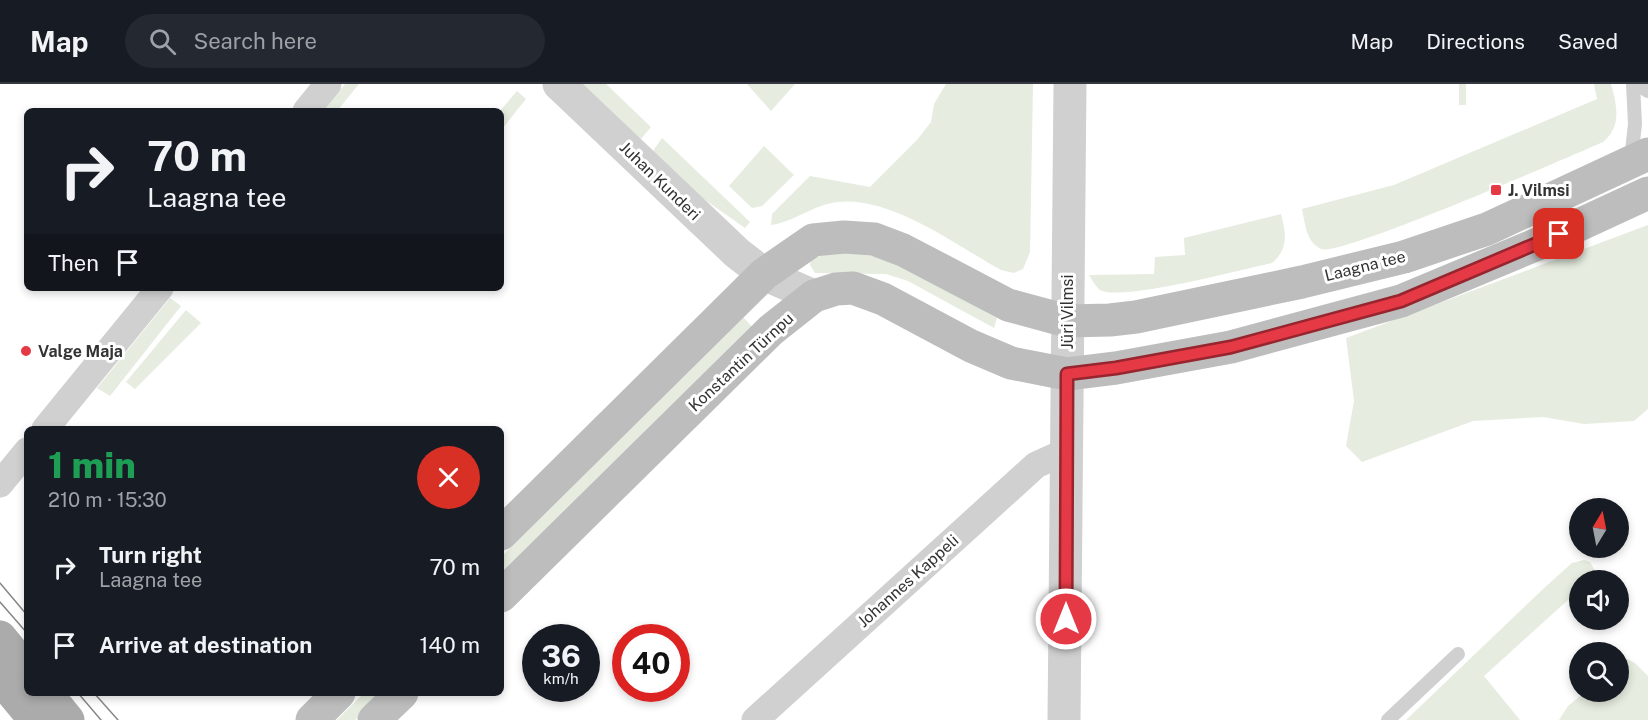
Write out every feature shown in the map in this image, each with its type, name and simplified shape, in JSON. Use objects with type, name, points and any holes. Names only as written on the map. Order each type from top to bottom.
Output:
[{"type":"main road","name":"Laagna tee","points":[[1067,321],[1110,320],[1161,313],[1404,256],[1487,229],[1639,158]]},
{"type":"main road","points":[[1067,374],[1116,368],[1231,347],[1401,301],[1540,243],[1648,193]]},
{"type":"main road","points":[[504,531],[764,274],[813,240],[844,237],[874,239],[903,250],[1008,305],[1067,321]]},
{"type":"main road","name":"Konstantin Türnpu","points":[[504,593],[771,330],[814,296],[836,289],[866,291],[1011,363],[1067,374]]},
{"type":"main road","points":[[0,637],[24,666]]},
{"type":"main road","points":[[0,678],[35,720]]},
{"type":"main road","points":[[48,696],[68,720]]},
{"type":"main road","points":[[312,720],[336,696]]},
{"type":"main road","points":[[374,720],[399,696]]},
{"type":"street","points":[[308,108],[328,84]]},
{"type":"street","name":"Juhan Kunderi","points":[[559,84],[721,239],[764,274],[814,296]]},
{"type":"street","name":"Jüri Vilmsi","points":[[1064,720],[1070,84]]},
{"type":"street","points":[[47,426],[158,291]]},
{"type":"street","name":"Johannes Kappeli","points":[[755,720],[1036,465],[1067,451]]},
{"type":"street","points":[[0,484],[24,455]]},
{"type":"lane","points":[[1639,158],[1635,124],[1635,84],[1648,91]]},
{"type":"lane","points":[[1388,720],[1458,654]]},
{"type":"shaded area","points":[[345,84],[359,84],[339,108],[325,108]]},
{"type":"shaded area","points":[[578,84],[606,84],[651,127],[641,139],[634,137]]},
{"type":"shaded area","points":[[747,84],[795,84],[771,111]]},
{"type":"shaded area","points":[[946,84],[1033,84],[1030,252],[1023,269],[1014,273],[1001,270],[922,224],[879,206],[858,202],[828,204],[788,221],[771,225],[772,214],[810,176],[870,187],[917,140],[931,122],[934,104]]},
{"type":"shaded area","points":[[1459,84],[1466,84],[1466,105],[1459,105]]},
{"type":"shaded area","points":[[1594,84],[1611,84],[1615,100],[1616,115],[1613,129],[1603,142],[1456,204],[1368,238],[1321,249],[1309,237],[1302,209],[1394,185],[1597,99]]},
{"type":"shaded area","points":[[517,91],[526,99],[504,126],[503,108]]},
{"type":"shaded area","points":[[662,138],[750,222],[745,228],[681,183],[651,154]]},
{"type":"shaded area","points":[[764,146],[794,175],[762,206],[752,208],[729,186]]},
{"type":"shaded area","points":[[1281,214],[1284,246],[1272,263],[1132,292],[1112,293],[1100,290],[1089,275],[1154,274],[1155,257],[1185,255],[1184,238]]},
{"type":"shaded area","points":[[1648,225],[1648,409],[1634,421],[1584,424],[1543,417],[1473,421],[1362,462],[1346,446],[1354,401],[1346,338]]},
{"type":"shaded area","points":[[836,251],[872,254],[904,265],[997,318],[994,328],[908,281],[886,274],[815,273],[810,265],[811,259]]},
{"type":"shaded area","points":[[170,298],[181,306],[110,396],[97,388]]},
{"type":"shaded area","points":[[186,310],[201,323],[135,389],[126,382]]},
{"type":"shaded area","points":[[743,317],[754,329],[504,574],[504,554]]},
{"type":"shaded area","points":[[1584,560],[1590,562],[1594,570],[1569,570],[1569,599],[1484,676],[1520,720],[1406,720],[1543,589],[1572,563]]},
{"type":"shaded area","points":[[1629,660],[1648,676],[1648,720],[1559,720],[1573,702],[1629,702]]},
{"type":"shaded area","points":[[361,696],[380,696],[355,720],[337,720]]},
{"type":"tram line","points":[[0,583],[24,611]]},
{"type":"tram line","points":[[0,602],[24,630]]},
{"type":"tram line","points":[[81,696],[101,720]]},
{"type":"tram line","points":[[97,696],[118,720]]},
{"type":"place","name":"J. Vilmsi","points":[[1496,190]]},
{"type":"place","name":"Valge Maja","points":[[26,351]]},
{"type":"route","points":[[1066,619],[1067,374],[1116,368],[1231,347],[1401,301],[1559,234]]}]
